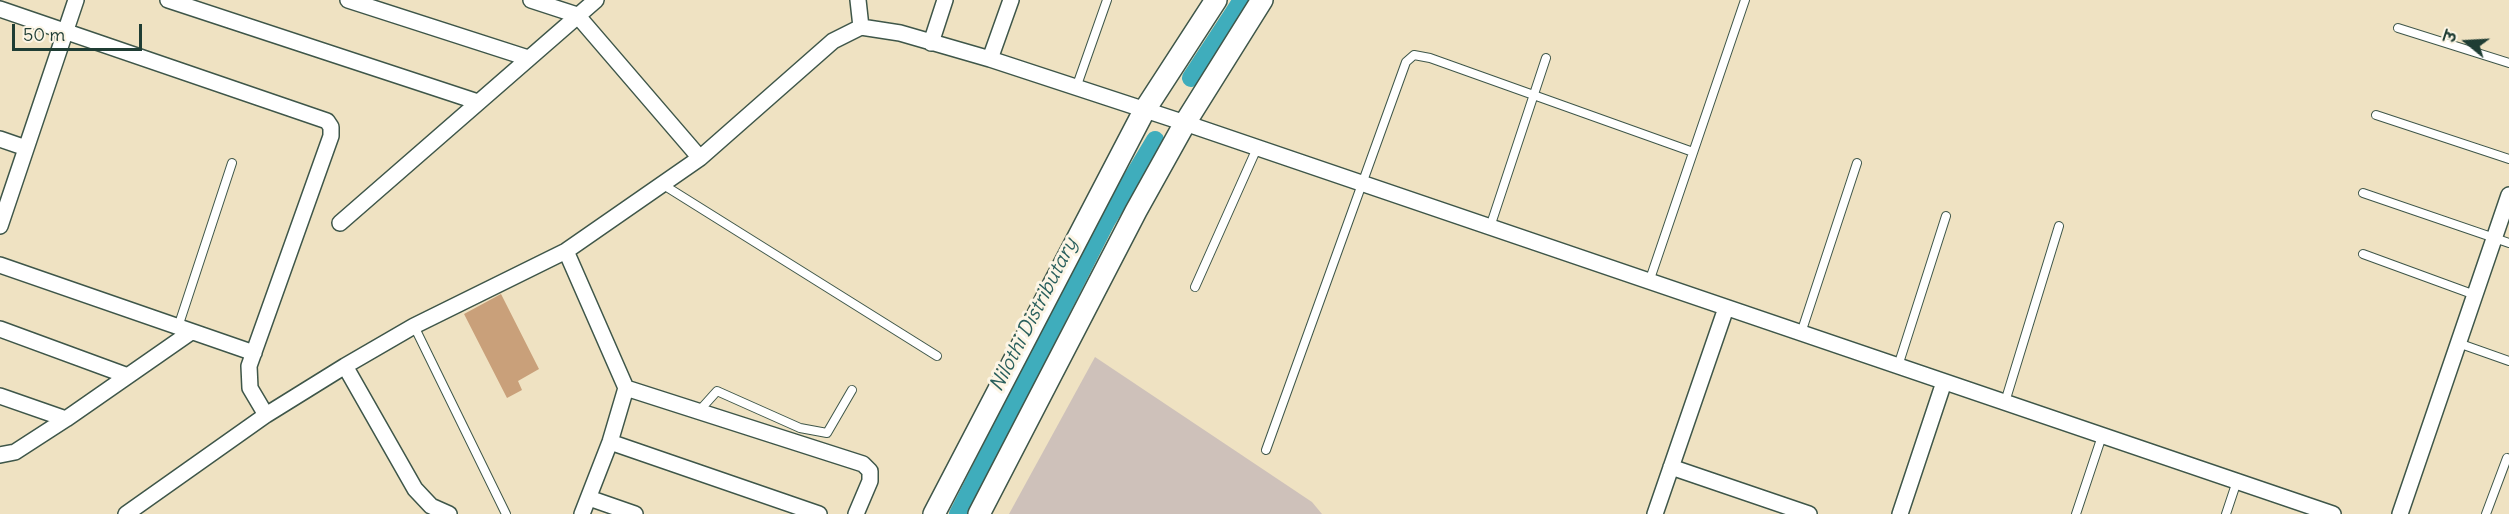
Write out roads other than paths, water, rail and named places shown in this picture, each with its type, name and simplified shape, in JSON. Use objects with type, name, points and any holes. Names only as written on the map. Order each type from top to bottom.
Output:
[{"type":"street","points":[[0,226],[76,0]]},
{"type":"street","points":[[168,0],[478,102]]},
{"type":"street","points":[[348,0],[528,58]]},
{"type":"street","points":[[531,0],[577,15],[700,158]]},
{"type":"street","points":[[340,224],[596,0]]},
{"type":"street","points":[[858,0],[861,27]]},
{"type":"street","points":[[931,43],[945,0]]},
{"type":"street","points":[[990,59],[1011,0]]},
{"type":"street","points":[[934,514],[1144,111],[1216,0]]},
{"type":"street","points":[[979,514],[1136,211],[1185,123],[1262,0]]},
{"type":"street","points":[[0,9],[327,121],[331,127],[331,136],[249,366],[250,388],[266,415]]},
{"type":"street","points":[[126,514],[266,415],[345,366],[414,326],[566,251],[700,158],[832,41],[861,27],[900,33],[990,59],[1185,123],[2333,514]]},
{"type":"street","points":[[0,139],[26,148]]},
{"type":"street","points":[[2400,514],[2475,295],[2502,240],[2509,195]]},
{"type":"street","points":[[566,251],[626,388],[610,442],[582,514]]},
{"type":"street","points":[[0,265],[254,353]]},
{"type":"street","points":[[1655,514],[1726,308]]},
{"type":"street","points":[[0,329],[128,376]]},
{"type":"street","points":[[0,455],[15,452],[66,419],[128,376],[185,329]]},
{"type":"street","points":[[345,366],[415,489],[431,506],[449,514]]},
{"type":"street","points":[[1900,514],[1944,382]]},
{"type":"street","points":[[626,388],[863,464],[870,471],[870,481],[855,514]]},
{"type":"street","points":[[0,396],[66,419]]},
{"type":"street","points":[[610,442],[819,514]]},
{"type":"street","points":[[1671,467],[1780,509],[1809,514]]},
{"type":"street","points":[[589,498],[635,514]]},
{"type":"street","points":[[417,514],[431,506]]},
{"type":"lane","points":[[1076,88],[1107,0]]},
{"type":"lane","points":[[1649,282],[1744,0]]},
{"type":"lane","points":[[2398,28],[2509,63]]},
{"type":"lane","points":[[1266,450],[1406,62],[1414,55],[1693,152]]},
{"type":"lane","points":[[1490,228],[1546,58]]},
{"type":"lane","points":[[2376,115],[2509,159]]},
{"type":"lane","points":[[1195,287],[1257,148]]},
{"type":"lane","points":[[185,329],[232,163]]},
{"type":"lane","points":[[1801,333],[1857,163]]},
{"type":"lane","points":[[662,184],[937,356]]},
{"type":"lane","points":[[2363,193],[2502,240]]},
{"type":"lane","points":[[1898,366],[1946,216]]},
{"type":"lane","points":[[2005,402],[2059,226]]},
{"type":"lane","points":[[2363,254],[2475,295]]},
{"type":"lane","points":[[414,326],[506,514]]},
{"type":"lane","points":[[2458,343],[2509,361]]},
{"type":"lane","points":[[699,411],[717,391],[800,428],[827,433],[852,390]]},
{"type":"lane","points":[[2076,514],[2102,436]]},
{"type":"lane","points":[[2486,514],[2506,458]]},
{"type":"lane","points":[[2226,514],[2237,482]]},
{"type":"waterway","name":"Nilothi Distributary","points":[[1191,78],[1242,0]]},
{"type":"waterway","name":"Nilothi Distributary","points":[[958,514],[1106,222],[1155,140]]}]
